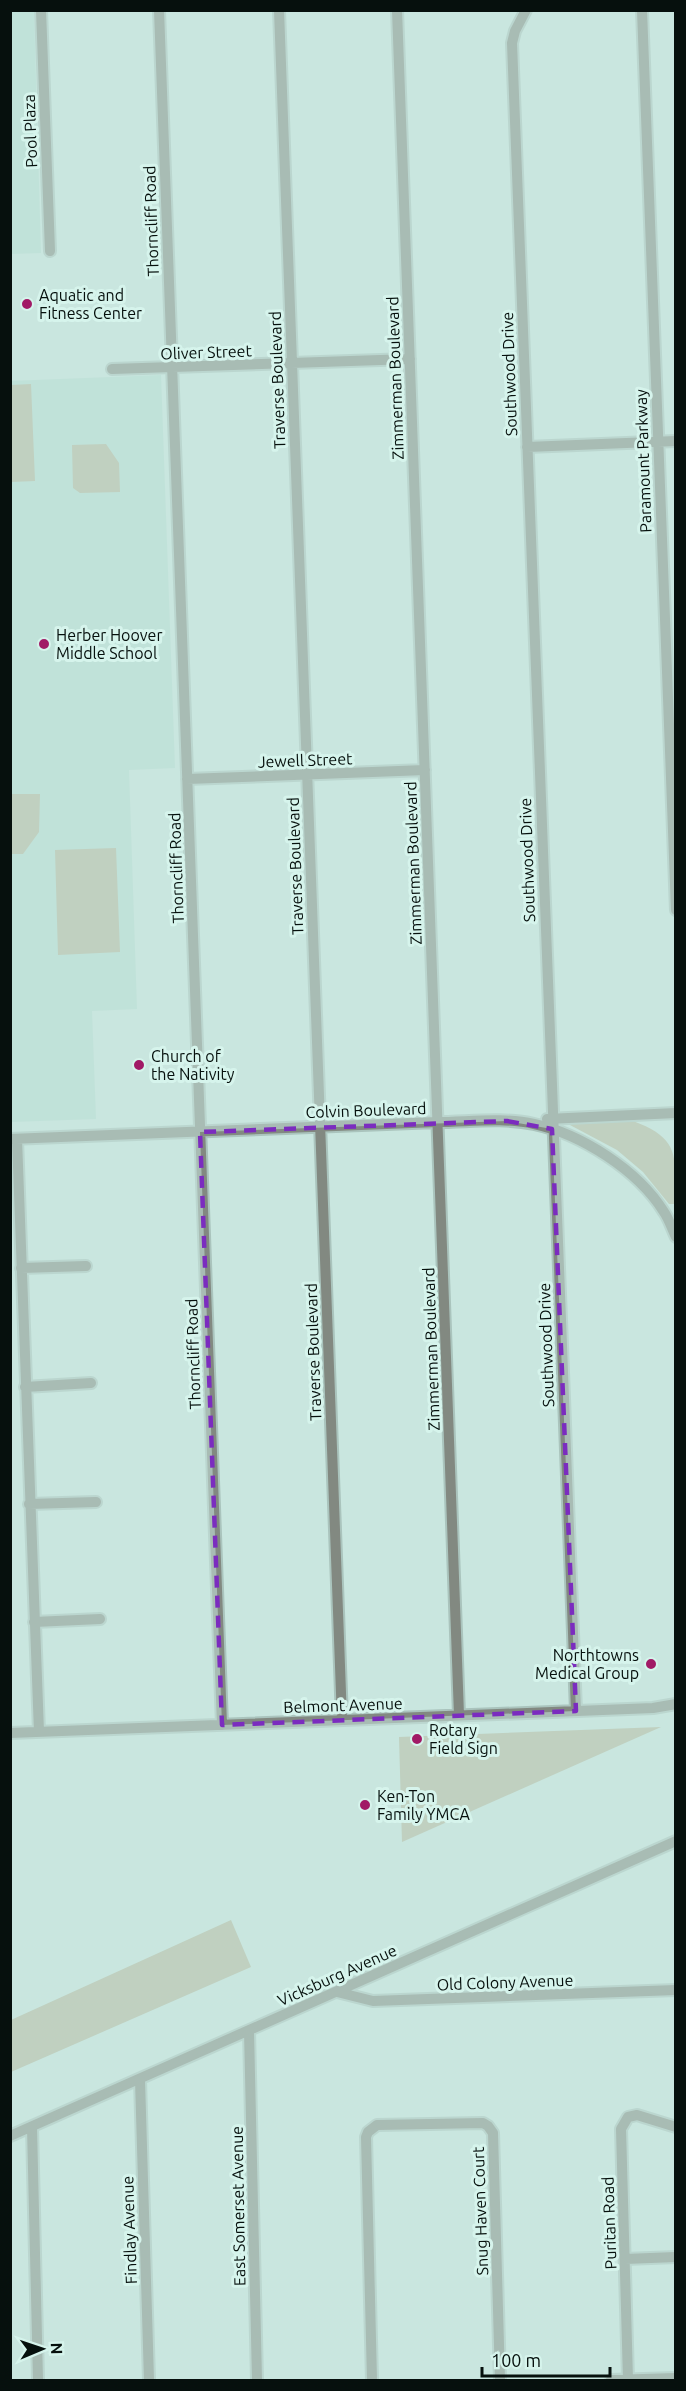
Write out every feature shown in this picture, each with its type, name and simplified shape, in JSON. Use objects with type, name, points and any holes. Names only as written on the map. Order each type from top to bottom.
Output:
[{"type":"street","name":"Pool Plaza","points":[[41,10],[50,251]]},
{"type":"street","name":"Thorncliff Road","points":[[159,10],[222,1725]]},
{"type":"street","name":"Traverse Boulevard","points":[[279,10],[342,1720]]},
{"type":"street","name":"Zimmerman Boulevard","points":[[397,10],[459,1715]]},
{"type":"street","name":"Southwood Drive","points":[[526,10],[514,31],[512,44],[576,1711]]},
{"type":"street","name":"Paramount Parkway","points":[[642,10],[675,910]]},
{"type":"street","name":"Oliver Street","points":[[112,369],[410,359]]},
{"type":"street","points":[[527,447],[675,441]]},
{"type":"street","name":"Jewell Street","points":[[188,779],[424,770]]},
{"type":"street","name":"Colvin Boulevard","points":[[14,1139],[437,1122],[552,1123],[675,1113]]},
{"type":"street","points":[[552,1123],[585,1142],[640,1181],[670,1212],[675,1237]]},
{"type":"street","points":[[14,1139],[39,1732]]},
{"type":"street","points":[[21,1268],[87,1266]]},
{"type":"street","points":[[25,1387],[91,1383]]},
{"type":"street","points":[[30,1504],[96,1502]]},
{"type":"street","points":[[34,1622],[100,1619]]},
{"type":"street","name":"Belmont Avenue","points":[[10,1733],[653,1708],[675,1704]]},
{"type":"street","name":"Vicksburg Avenue","points":[[10,2136],[675,1841]]},
{"type":"street","name":"Old Colony Avenue","points":[[337,1992],[373,2001],[675,1990]]},
{"type":"street","name":"East Somerset Avenue","points":[[249,2031],[257,2380]]},
{"type":"street","name":"Findlay Avenue","points":[[140,2079],[148,2380]]},
{"type":"street","name":"Puritan Road","points":[[628,2380],[621,2129],[628,2117],[637,2115],[675,2127]]},
{"type":"street","name":"Snug Haven Court","points":[[372,2380],[366,2137],[368,2132],[377,2125],[483,2123],[494,2133],[500,2380]]},
{"type":"street","points":[[32,2127],[38,2380]]},
{"type":"street","points":[[625,2259],[675,2257]]},
{"type":"street","points":[[611,2380],[675,2378]]},
{"type":"highlighted area","points":[[507,1121],[552,1129],[576,1711],[222,1725],[200,1132]]},
{"type":"shaded area","points":[[10,11],[34,11],[41,253],[11,254]]},
{"type":"shaded area","points":[[161,375],[175,768],[129,770],[137,1009],[92,1011],[96,1119],[11,1122],[10,381]]},
{"type":"shaded area","points":[[31,384],[35,481],[11,482],[11,385]]},
{"type":"shaded area","points":[[106,444],[119,463],[120,492],[80,493],[73,488],[72,445]]},
{"type":"shaded area","points":[[11,794],[40,794],[39,832],[23,854],[11,854]]},
{"type":"shaded area","points":[[116,848],[120,952],[58,955],[55,850]]},
{"type":"shaded area","points":[[633,1121],[649,1128],[668,1143],[675,1162],[675,1204],[669,1204],[643,1172],[617,1150],[570,1125],[570,1123]]},
{"type":"shaded area","points":[[661,1727],[402,1842],[399,1737]]},
{"type":"shaded area","points":[[231,1920],[251,1967],[11,2072],[11,2020]]},
{"type":"place","name":"Aquatic and Fitness Center","points":[[27,304]]},
{"type":"place","name":"Herber Hoover Middle School","points":[[44,644]]},
{"type":"place","name":"Church of the Nativity","points":[[139,1065]]},
{"type":"place","name":"Northtowns Medical Group","points":[[651,1664]]},
{"type":"place","name":"Rotary Field Sign","points":[[417,1739]]},
{"type":"place","name":"Ken-Ton Family YMCA","points":[[365,1805]]}]
